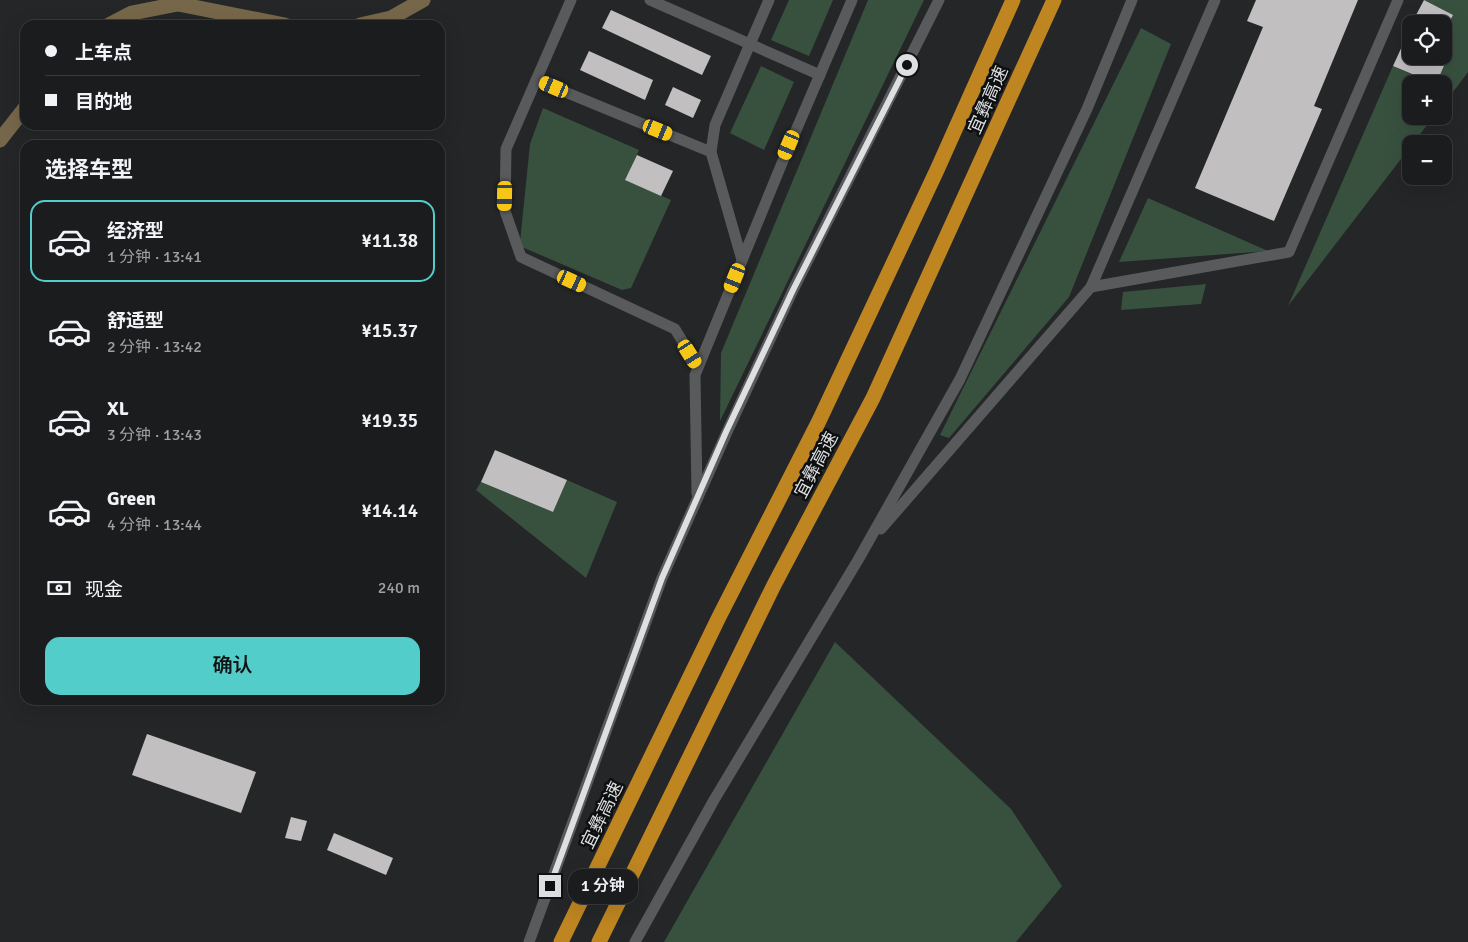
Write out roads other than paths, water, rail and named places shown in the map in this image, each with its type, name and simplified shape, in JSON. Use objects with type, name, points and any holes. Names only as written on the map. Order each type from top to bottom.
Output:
[{"type":"highway","name":"宜彝高速","points":[[561,942],[720,617],[819,421],[937,170],[1013,0]]},
{"type":"highway","name":"宜彝高速","points":[[599,942],[774,586],[872,398],[1054,0]]},
{"type":"main road","points":[[382,20],[391,18],[423,0]]},
{"type":"main road","points":[[119,20],[132,13],[178,4],[260,20]]},
{"type":"main road","points":[[0,140],[20,114]]},
{"type":"lane","points":[[571,0],[506,149],[505,211],[521,257],[675,329],[698,367]]},
{"type":"lane","points":[[650,0],[820,74]]},
{"type":"lane","points":[[742,260],[711,152],[716,125],[770,0]]},
{"type":"lane","points":[[697,499],[695,375],[852,0]]},
{"type":"lane","points":[[529,942],[662,578],[793,290],[939,0]]},
{"type":"lane","points":[[635,942],[714,800],[865,547],[960,379],[1087,109],[1132,0]]},
{"type":"lane","points":[[865,547],[1091,287],[1215,0]]},
{"type":"lane","points":[[1091,287],[1289,252],[1398,0]]},
{"type":"lane","points":[[536,80],[711,152]]}]
